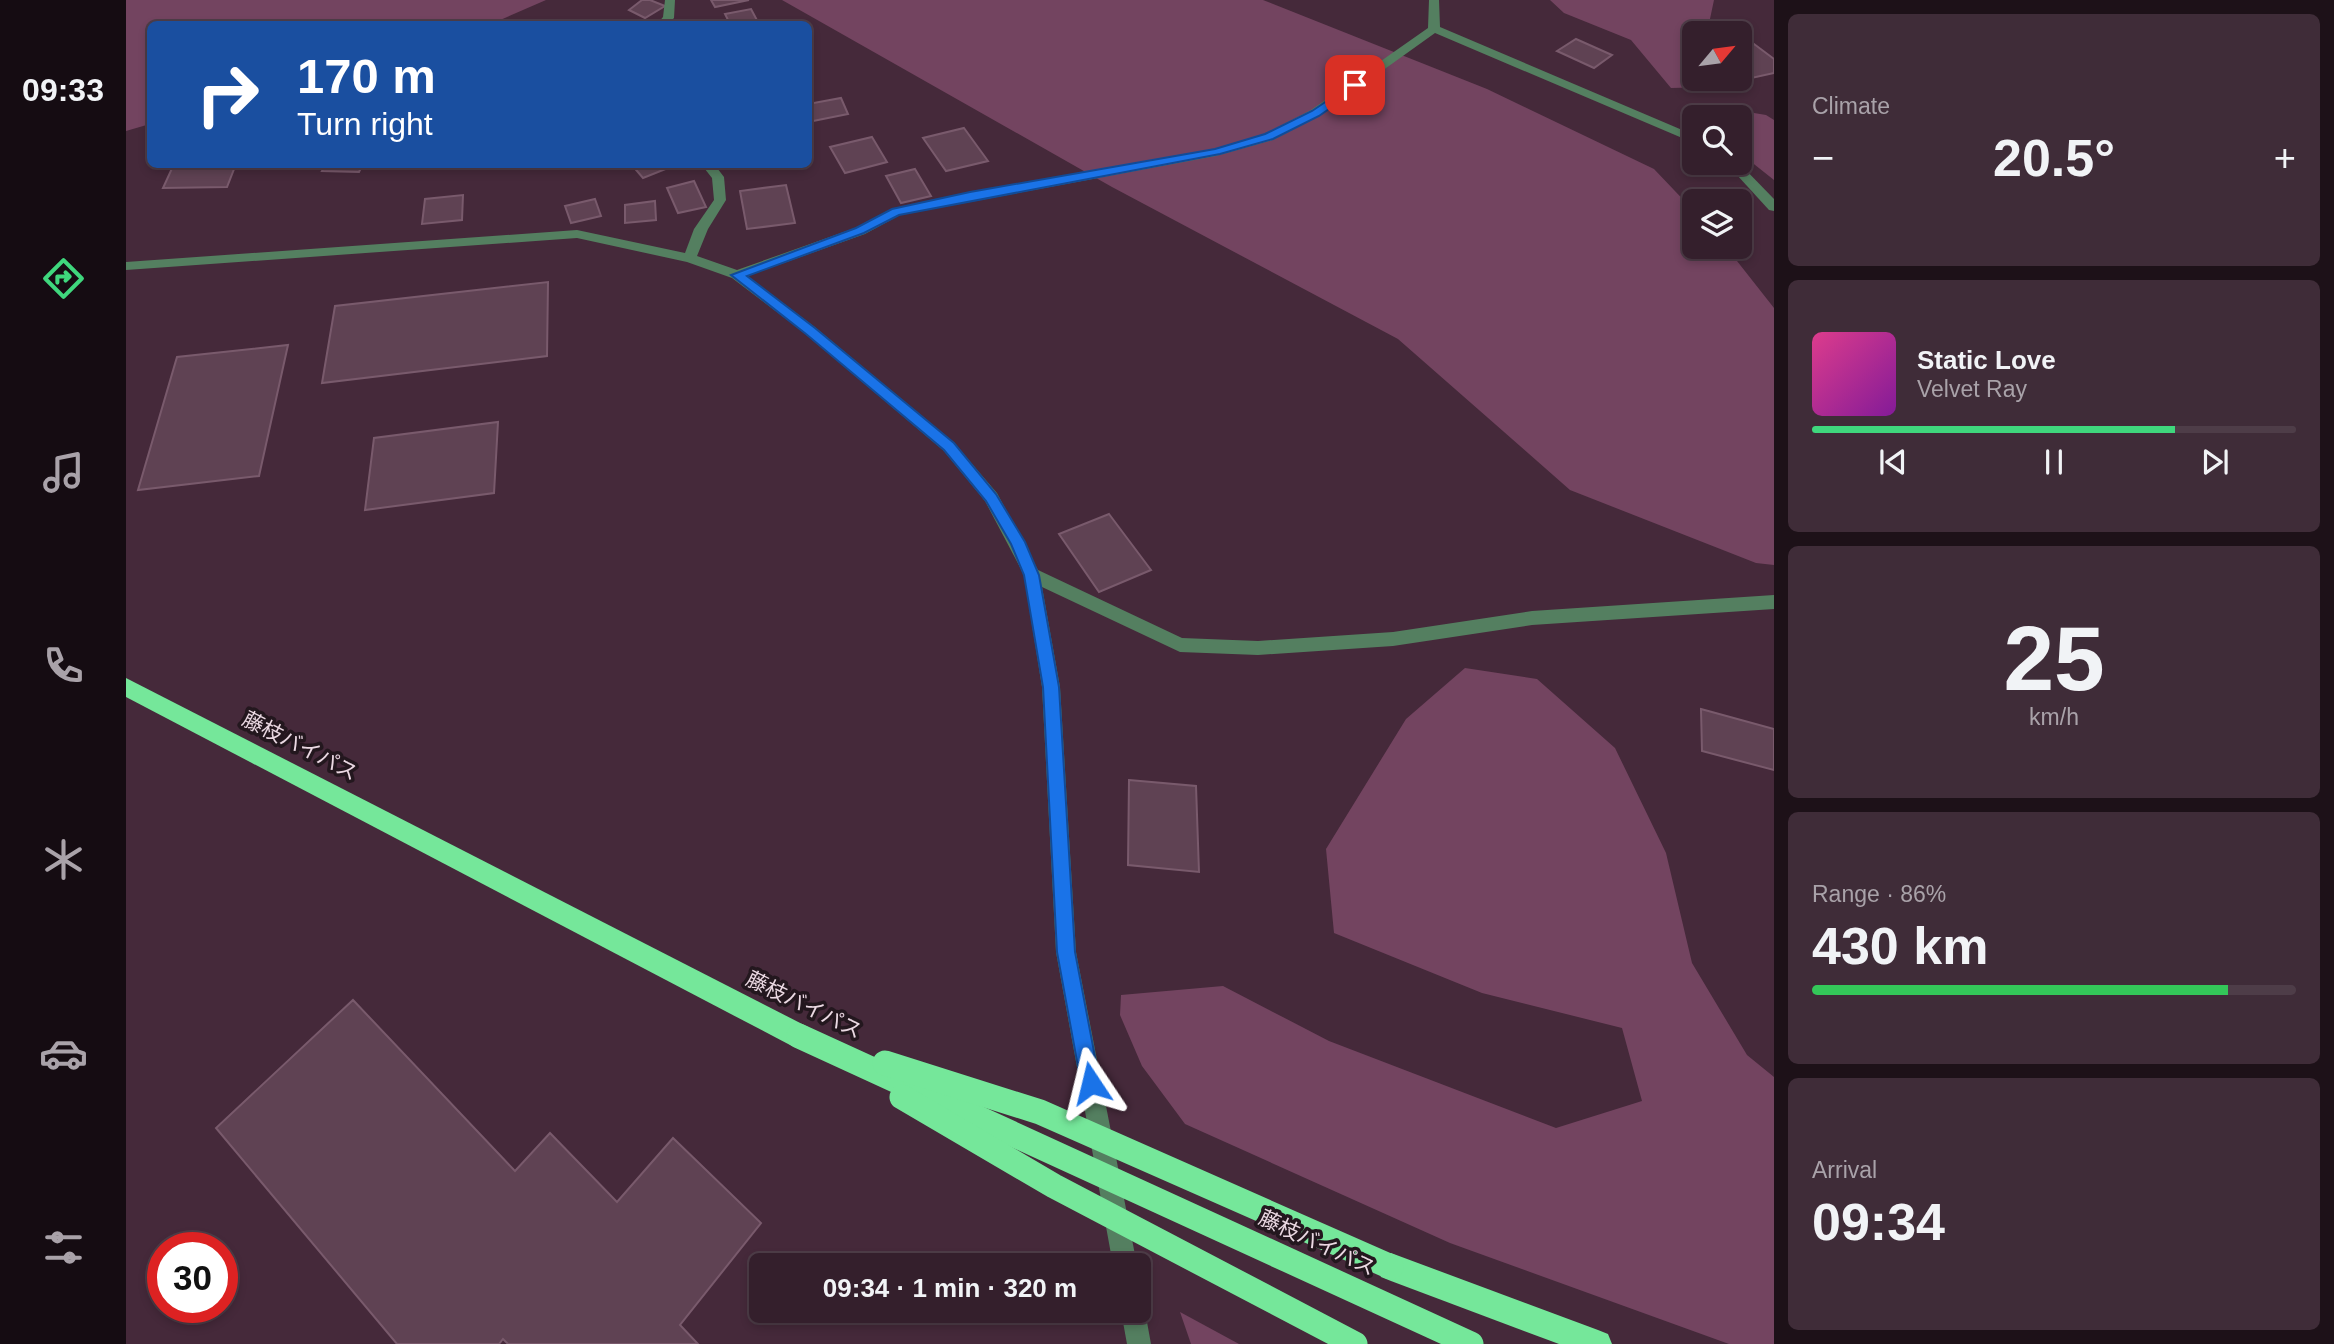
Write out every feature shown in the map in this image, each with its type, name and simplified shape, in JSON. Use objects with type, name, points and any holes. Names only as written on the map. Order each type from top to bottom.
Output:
[{"type":"highway","name":"藤枝バイパス","points":[[126,687],[799,1036],[1471,1344]]},
{"type":"highway","points":[[799,1036],[1054,1186],[1354,1344]]},
{"type":"highway","points":[[799,1036],[1040,1112],[1391,1267],[1598,1344]]},
{"type":"street","points":[[665,21],[668,18],[670,0]]},
{"type":"street","points":[[1434,0],[1434,29]]},
{"type":"street","points":[[1434,29],[1682,134]]},
{"type":"street","points":[[737,275],[860,231],[896,212],[983,193],[1216,152],[1269,136],[1315,113],[1434,29]]},
{"type":"street","points":[[690,258],[701,229],[720,201],[718,177],[710,168]]},
{"type":"street","points":[[1743,175],[1774,207]]},
{"type":"street","points":[[126,265],[577,234],[690,258],[737,275],[811,331],[949,447],[991,498],[1017,542],[1031,575],[1051,687],[1066,952],[1123,1253]]},
{"type":"street","points":[[1031,575],[1180,645],[1258,648],[1393,639],[1532,618],[1774,602]]},
{"type":"street","points":[[1135,1323],[1139,1344]]},
{"type":"shaded area","points":[[126,0],[546,0],[498,21],[147,21],[147,125],[126,131]]},
{"type":"shaded area","points":[[782,0],[1263,0],[1487,89],[1654,169],[1682,198],[1682,259],[1735,259],[1774,308],[1774,565],[1756,563],[1570,490],[1398,339],[1112,187]]},
{"type":"shaded area","points":[[1550,0],[1714,0],[1710,21],[1682,21],[1682,88],[1671,88],[1631,40],[1564,13]]},
{"type":"shaded area","points":[[1752,113],[1766,115],[1774,120],[1774,180],[1752,163]]},
{"type":"shaded area","points":[[1465,668],[1537,679],[1615,748],[1666,853],[1692,963],[1747,1055],[1774,1077],[1774,1344],[1729,1344],[1450,1243],[1185,1124],[1142,1066],[1120,1015],[1121,995],[1223,986],[1329,1041],[1556,1128],[1642,1101],[1622,1028],[1482,993],[1334,933],[1326,849],[1406,719]]},
{"type":"shaded area","points":[[1180,1312],[1239,1344],[1191,1344]]},
{"type":"building","points":[[642,0],[665,6],[645,18],[629,10]]},
{"type":"building","points":[[711,0],[749,0],[715,7]]},
{"type":"building","points":[[751,9],[757,21],[728,21],[725,14]]},
{"type":"building","points":[[1576,39],[1612,55],[1594,68],[1557,51]]},
{"type":"building","points":[[1752,42],[1774,59],[1774,73],[1752,78]]},
{"type":"building","points":[[841,98],[848,114],[812,121],[812,103]]},
{"type":"building","points":[[964,128],[988,161],[946,171],[923,138]]},
{"type":"building","points":[[872,137],[887,162],[845,173],[830,147]]},
{"type":"building","points":[[172,168],[234,168],[227,187],[163,188]]},
{"type":"building","points":[[324,168],[361,168],[359,172],[322,171]]},
{"type":"building","points":[[634,168],[668,168],[643,178]]},
{"type":"building","points":[[915,169],[931,196],[901,203],[886,176]]},
{"type":"building","points":[[694,181],[706,207],[678,213],[667,188]]},
{"type":"building","points":[[786,185],[795,223],[747,229],[740,191]]},
{"type":"building","points":[[463,195],[462,220],[422,224],[425,199]]},
{"type":"building","points":[[595,199],[601,216],[571,223],[565,206]]},
{"type":"building","points":[[655,201],[656,220],[625,223],[625,205]]},
{"type":"building","points":[[548,282],[547,356],[322,383],[335,306]]},
{"type":"building","points":[[288,345],[259,476],[138,490],[177,357]]},
{"type":"building","points":[[498,422],[494,493],[365,510],[374,438]]},
{"type":"building","points":[[1109,514],[1151,570],[1099,592],[1059,534]]},
{"type":"building","points":[[1701,709],[1774,729],[1774,770],[1702,751]]},
{"type":"building","points":[[1129,780],[1196,786],[1199,872],[1128,865]]},
{"type":"building","points":[[353,1000],[515,1171],[550,1133],[617,1202],[673,1138],[761,1223],[680,1325],[698,1344],[508,1344],[503,1339],[499,1344],[397,1344],[216,1128]]},
{"type":"route","points":[[1091,1083],[1066,952],[1051,687],[1031,575],[1017,542],[991,498],[949,447],[811,331],[737,275],[860,231],[896,212],[1216,152],[1269,136],[1315,113],[1355,85]]}]
